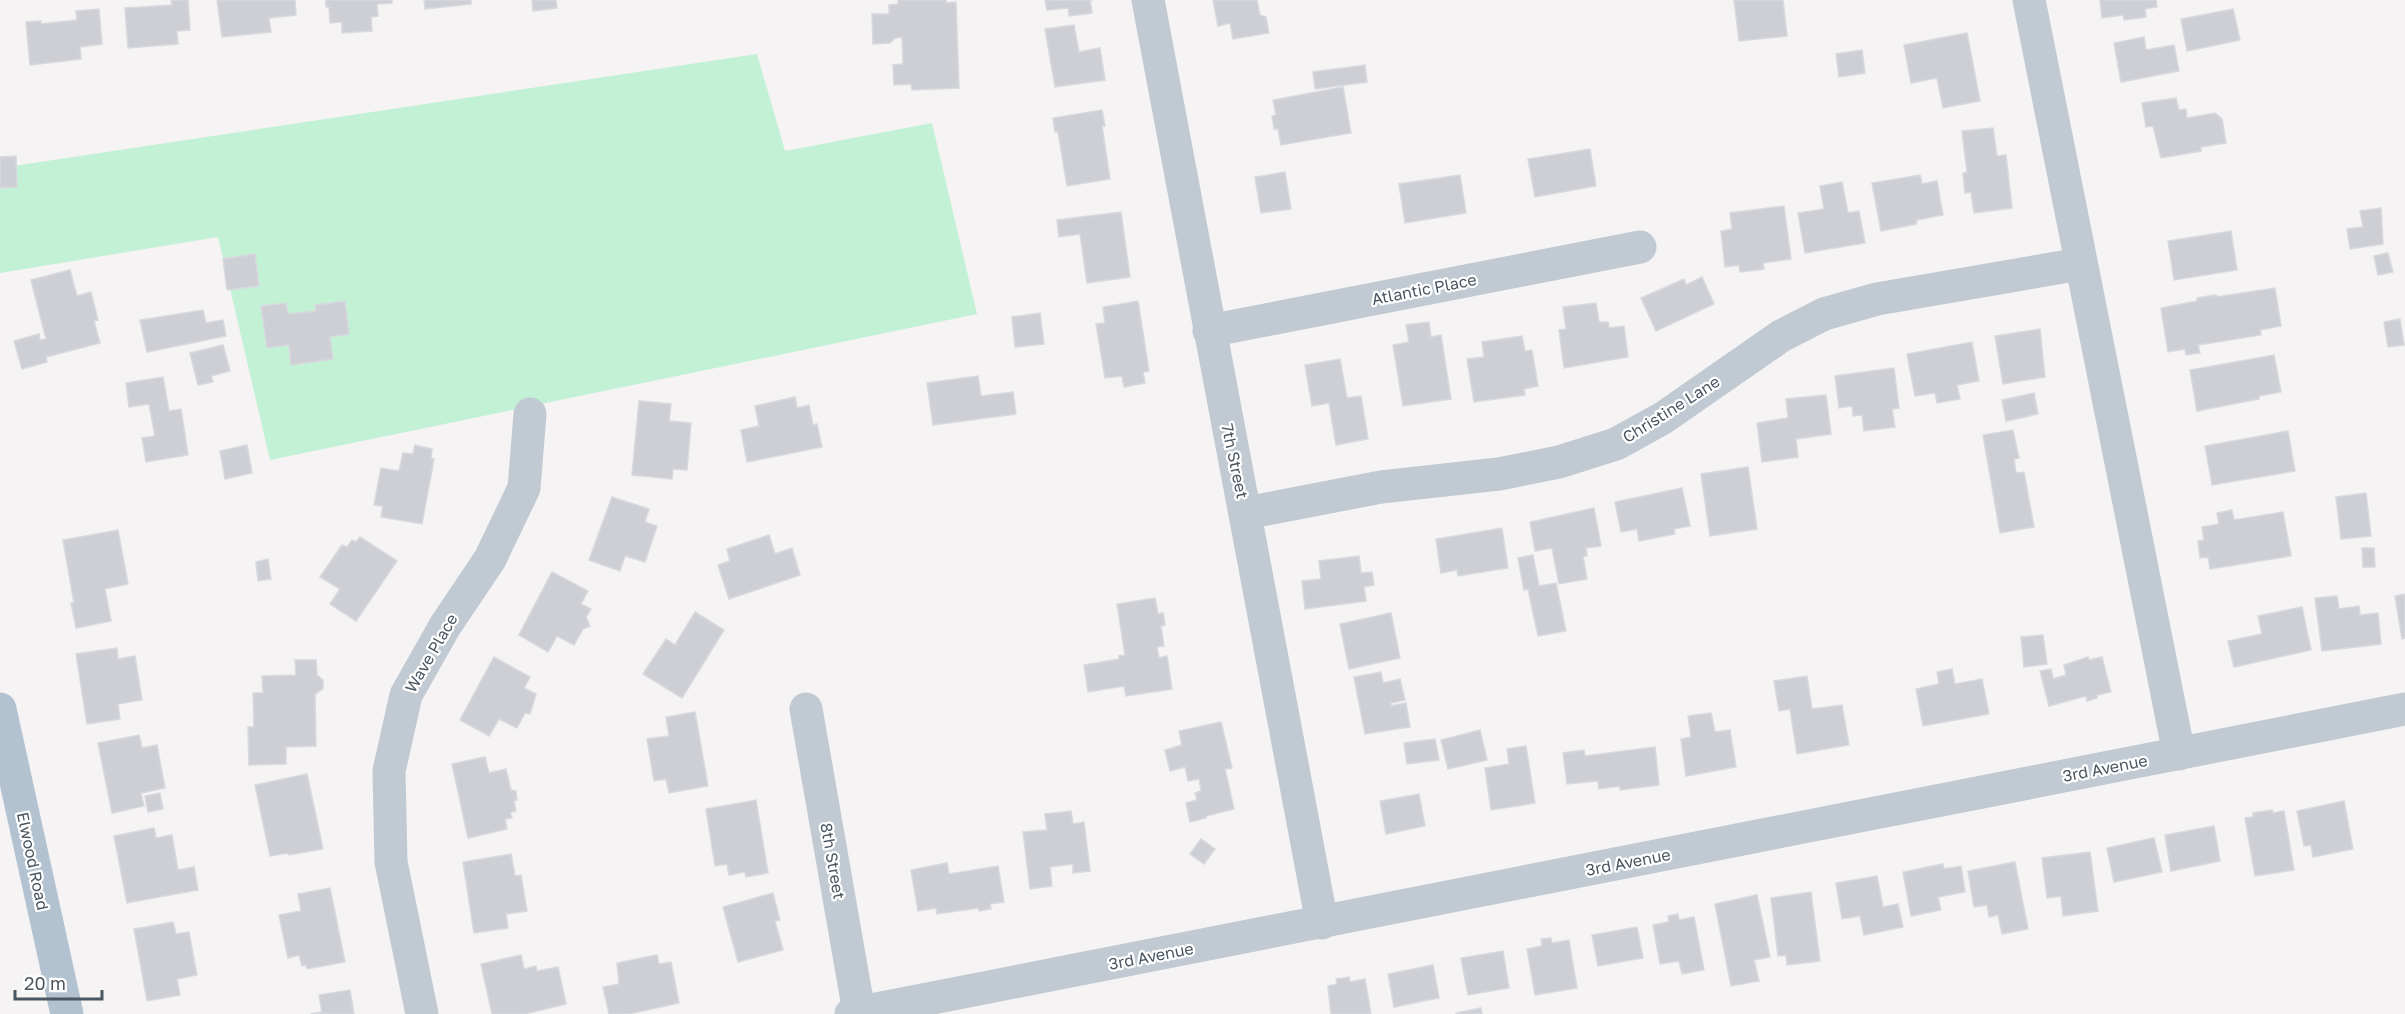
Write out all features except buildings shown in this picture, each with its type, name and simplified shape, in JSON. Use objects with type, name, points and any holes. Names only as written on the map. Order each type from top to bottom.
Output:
[{"type":"main road","name":"Elwood Road","points":[[0,709],[67,1014]]},
{"type":"street","name":"7th Street","points":[[1148,0],[1322,923]]},
{"type":"street","points":[[2029,0],[2179,754]]},
{"type":"street","name":"Atlantic Place","points":[[1209,331],[1640,247]]},
{"type":"street","name":"Christine Lane","points":[[1246,513],[1381,486],[1500,474],[1559,462],[1616,444],[1663,418],[1781,336],[1824,314],[1877,299],[2080,264]]},
{"type":"street","name":"Wave Place","points":[[422,1014],[391,862],[389,771],[406,695],[445,626],[490,559],[524,488],[530,414]]},
{"type":"street","name":"8th Street","points":[[806,710],[855,1013]]},
{"type":"street","name":"3rd Avenue","points":[[855,1013],[2405,710]]},
{"type":"green space","points":[[757,54],[785,151],[932,123],[977,314],[270,460],[218,237],[0,273],[0,168]]}]
